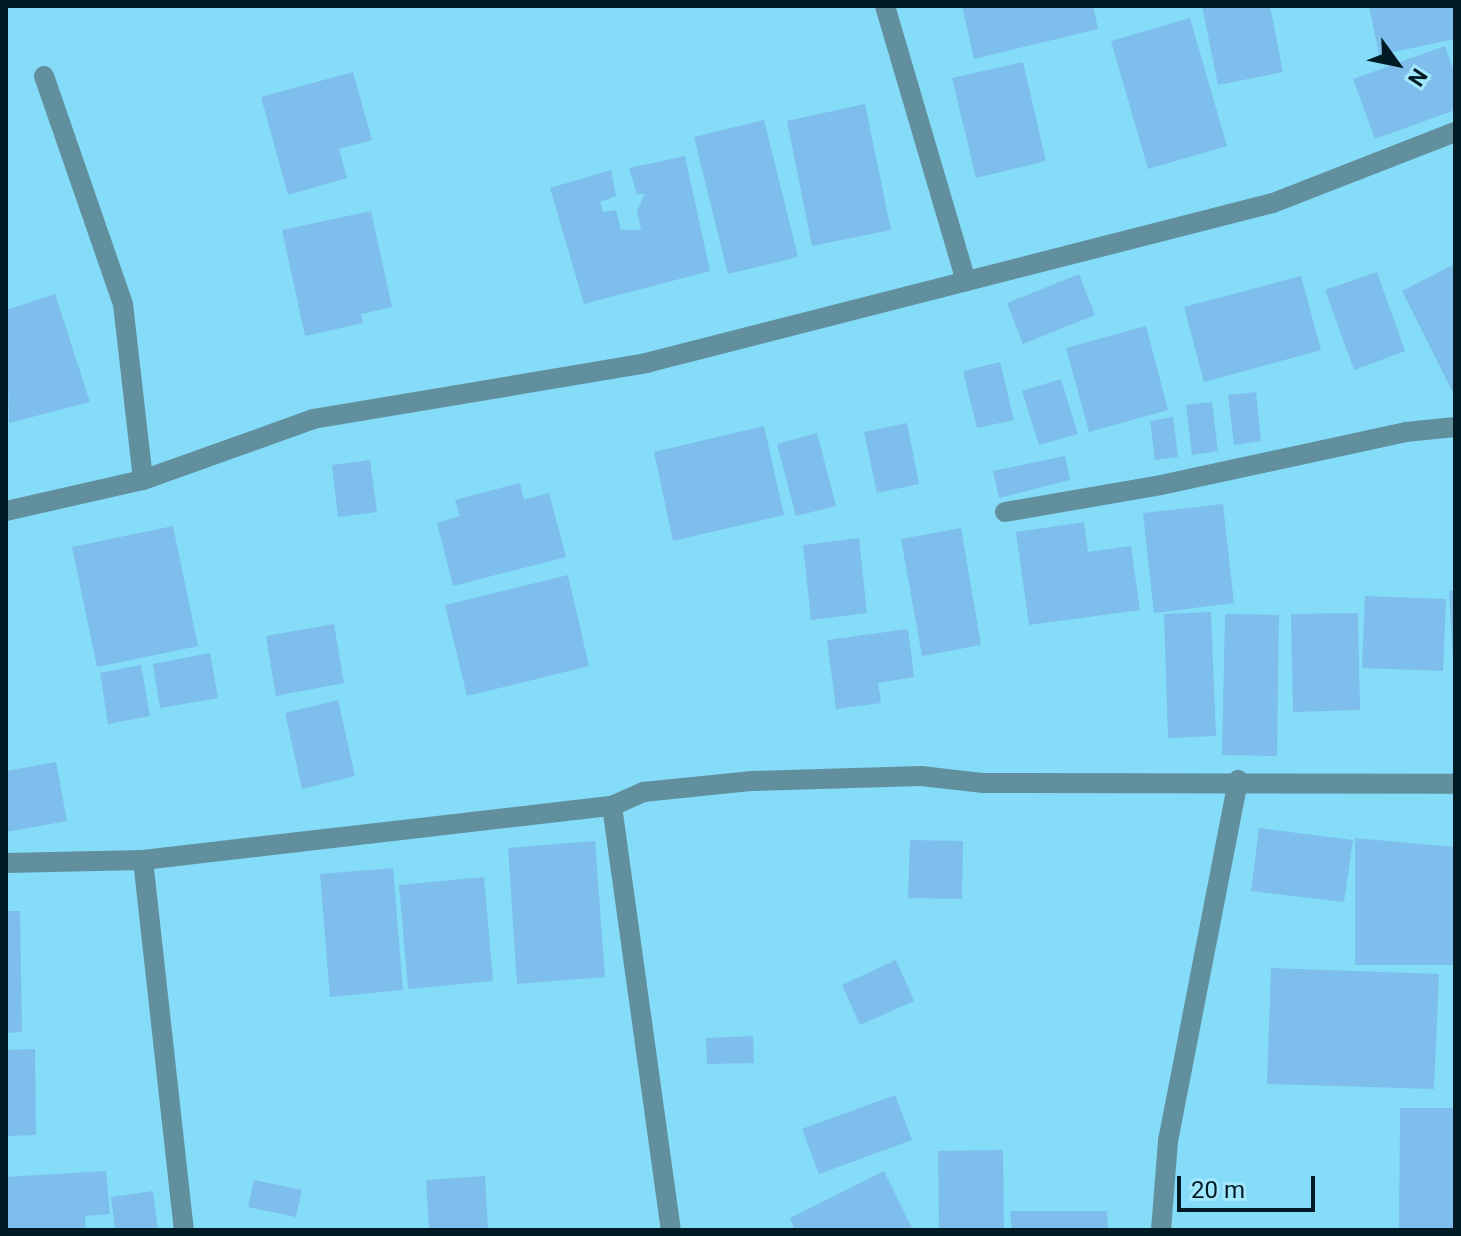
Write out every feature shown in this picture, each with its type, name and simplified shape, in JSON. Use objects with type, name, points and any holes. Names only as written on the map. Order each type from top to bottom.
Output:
[{"type":"street","points":[[885,6],[966,281]]},
{"type":"street","points":[[44,76],[123,304],[143,480]]},
{"type":"street","points":[[6,511],[143,480],[313,419],[646,363],[1273,203],[1455,132]]},
{"type":"street","points":[[1005,512],[1161,485],[1406,432],[1455,427]]},
{"type":"street","points":[[6,863],[143,860],[612,806],[643,792],[752,781],[921,776],[982,783],[1238,780],[1455,784]]},
{"type":"street","points":[[1161,1230],[1168,1141],[1238,780]]},
{"type":"street","points":[[612,806],[671,1230]]},
{"type":"street","points":[[143,860],[184,1230]]},
{"type":"building","points":[[962,6],[1093,6],[1098,29],[974,59]]},
{"type":"building","points":[[1202,6],[1270,6],[1283,72],[1218,85]]},
{"type":"building","points":[[1369,6],[1455,6],[1455,39],[1379,55]]},
{"type":"building","points":[[1190,18],[1227,146],[1148,169],[1111,41]]},
{"type":"building","points":[[1445,46],[1455,75],[1455,110],[1375,139],[1353,79]]},
{"type":"building","points":[[1023,62],[1046,161],[976,178],[952,78]]},
{"type":"building","points":[[353,72],[372,140],[339,149],[347,178],[288,195],[261,97]]},
{"type":"building","points":[[865,104],[891,230],[812,246],[787,121]]},
{"type":"building","points":[[764,120],[798,257],[728,274],[694,137]]},
{"type":"building","points":[[685,156],[710,271],[584,304],[550,188],[611,170],[616,196],[600,202],[603,212],[616,210],[621,230],[641,230],[637,211],[645,194],[637,194],[629,168]]},
{"type":"building","points":[[371,211],[392,307],[361,314],[363,323],[305,336],[282,230]]},
{"type":"building","points":[[1455,264],[1455,397],[1402,291]]},
{"type":"building","points":[[1377,272],[1405,351],[1354,370],[1325,290]]},
{"type":"building","points":[[1079,274],[1095,315],[1023,344],[1007,303]]},
{"type":"building","points":[[1301,276],[1321,350],[1204,382],[1184,307]]},
{"type":"building","points":[[55,294],[90,402],[9,423],[6,310]]},
{"type":"building","points":[[1146,326],[1168,410],[1089,432],[1066,348]]},
{"type":"building","points":[[1000,362],[1014,420],[977,428],[963,371]]},
{"type":"building","points":[[1061,379],[1078,434],[1039,445],[1022,391]]},
{"type":"building","points":[[1256,392],[1261,441],[1234,445],[1228,395]]},
{"type":"building","points":[[1212,402],[1218,451],[1192,455],[1186,405]]},
{"type":"building","points":[[1173,417],[1178,457],[1155,460],[1150,421]]},
{"type":"building","points":[[907,423],[919,484],[877,493],[864,432]]},
{"type":"building","points":[[764,426],[784,515],[673,541],[654,452]]},
{"type":"building","points":[[817,433],[836,506],[796,516],[777,444]]},
{"type":"building","points":[[1065,456],[1070,480],[999,498],[993,471]]},
{"type":"building","points":[[370,460],[377,512],[338,517],[332,465]]},
{"type":"building","points":[[520,483],[524,500],[549,493],[566,557],[453,586],[437,523],[460,516],[455,500]]},
{"type":"building","points":[[1223,504],[1234,603],[1154,613],[1143,513]]},
{"type":"building","points":[[1084,522],[1088,552],[1131,546],[1140,610],[1029,625],[1016,532]]},
{"type":"building","points":[[173,526],[198,646],[97,667],[72,547]]},
{"type":"building","points":[[961,528],[981,645],[922,656],[901,539]]},
{"type":"building","points":[[859,538],[867,613],[811,620],[803,545]]},
{"type":"building","points":[[568,575],[589,666],[467,696],[445,605]]},
{"type":"building","points":[[1455,590],[1455,660],[1453,660],[1449,591]]},
{"type":"building","points":[[1365,596],[1446,599],[1443,671],[1362,668]]},
{"type":"building","points":[[1211,612],[1216,736],[1168,738],[1164,614]]},
{"type":"building","points":[[1358,613],[1360,710],[1293,712],[1291,614]]},
{"type":"building","points":[[1225,614],[1279,615],[1277,756],[1222,755]]},
{"type":"building","points":[[334,624],[344,683],[276,696],[266,636]]},
{"type":"building","points":[[908,629],[914,677],[878,683],[881,703],[836,709],[827,640]]},
{"type":"building","points":[[210,653],[218,698],[160,708],[153,664]]},
{"type":"building","points":[[141,665],[150,716],[108,724],[100,673]]},
{"type":"building","points":[[338,700],[355,776],[302,789],[285,713]]},
{"type":"building","points":[[56,762],[67,821],[6,832],[6,771]]},
{"type":"building","points":[[1259,828],[1353,840],[1344,902],[1251,891]]},
{"type":"building","points":[[1355,838],[1454,847],[1453,965],[1355,965]]},
{"type":"building","points":[[910,840],[963,841],[962,899],[908,898]]},
{"type":"building","points":[[595,841],[605,977],[517,984],[508,848]]},
{"type":"building","points":[[393,868],[403,990],[330,997],[320,874]]},
{"type":"building","points":[[484,877],[493,981],[408,989],[399,885]]},
{"type":"building","points":[[6,911],[20,911],[22,1032],[6,1033]]},
{"type":"building","points":[[896,960],[914,1001],[860,1025],[842,985]]},
{"type":"building","points":[[1271,968],[1439,974],[1434,1089],[1267,1084]]},
{"type":"building","points":[[753,1036],[754,1063],[707,1064],[706,1038]]},
{"type":"building","points":[[35,1049],[36,1135],[6,1136],[6,1050]]},
{"type":"building","points":[[895,1095],[912,1140],[819,1174],[802,1129]]},
{"type":"building","points":[[1400,1108],[1455,1108],[1455,1230],[1399,1230]]},
{"type":"building","points":[[1003,1150],[1004,1230],[939,1230],[938,1151]]},
{"type":"building","points":[[106,1171],[110,1214],[85,1216],[86,1230],[6,1230],[6,1177]]},
{"type":"building","points":[[884,1171],[913,1230],[795,1230],[790,1218]]},
{"type":"building","points":[[485,1176],[488,1230],[429,1230],[426,1180]]},
{"type":"building","points":[[254,1180],[302,1190],[296,1217],[248,1207]]},
{"type":"building","points":[[153,1191],[158,1230],[115,1230],[111,1197]]},
{"type":"building","points":[[1010,1211],[1107,1211],[1108,1230],[1012,1230]]}]
